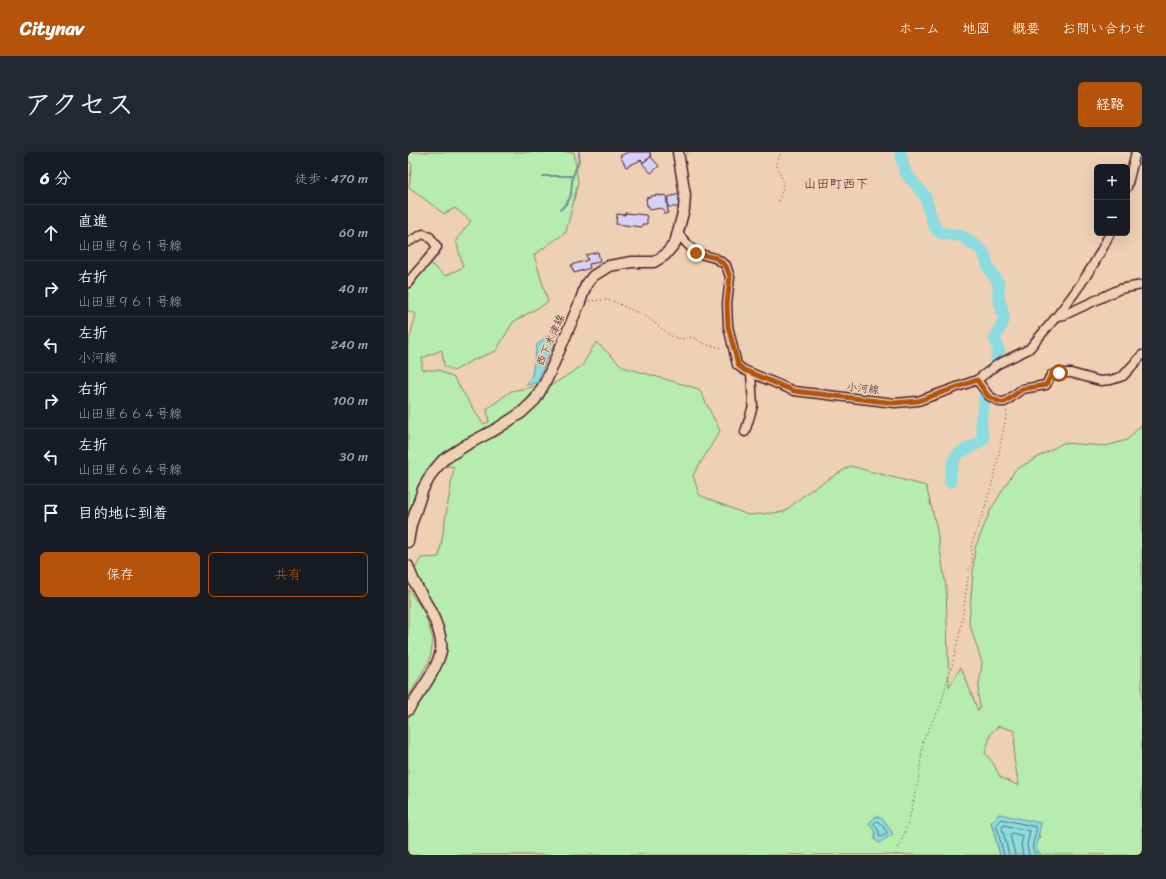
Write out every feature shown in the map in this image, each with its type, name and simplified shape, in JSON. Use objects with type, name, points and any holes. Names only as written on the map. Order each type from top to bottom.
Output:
[{"type":"street","name":"西下木津線","points":[[408,542],[411,525],[423,489],[432,473],[443,460],[521,413],[535,400],[547,379],[586,285],[593,276],[609,266],[632,262],[654,262],[665,255],[675,243],[684,209],[685,195],[678,152]]},
{"type":"street","points":[[1130,175],[1136,152]]},
{"type":"street","points":[[408,242],[423,234],[430,237],[437,247],[434,253],[415,273],[408,283]]},
{"type":"street","name":"小河線","points":[[678,234],[696,253],[716,258],[726,266],[730,277],[727,304],[728,326],[738,365],[744,370],[794,391],[894,403],[918,401],[977,380],[998,364],[1029,349],[1084,281],[1109,236]]},
{"type":"street","points":[[1057,316],[1064,315],[1120,289],[1142,285]]},
{"type":"street","points":[[977,380],[988,396],[1000,402],[1005,402],[1022,389],[1046,385],[1051,375],[1059,373],[1071,373],[1100,380],[1111,380],[1123,376],[1142,355]]},
{"type":"street","points":[[746,432],[753,406],[751,373]]},
{"type":"street","points":[[408,566],[417,589],[430,611],[439,633],[441,650],[435,668],[408,710]]},
{"type":"path","points":[[778,202],[783,187],[783,181],[776,164],[781,152]]},
{"type":"path","points":[[580,302],[603,300],[613,301],[647,316],[671,336],[681,339],[692,337],[707,345],[733,350]]},
{"type":"path","points":[[896,855],[909,820],[919,777],[923,740],[941,705],[952,666],[961,627],[969,570],[972,562],[970,545],[985,508],[996,469],[1007,416],[1005,402]]},
{"type":"green space","points":[[408,152],[574,152],[578,183],[566,232],[534,255],[548,302],[513,322],[496,351],[471,361],[454,371],[444,366],[442,350],[422,358],[422,370],[439,370],[454,378],[483,424],[489,422],[487,409],[511,391],[537,386],[518,410],[446,450],[424,477],[408,514],[408,345],[416,314],[408,311],[408,293],[410,286],[430,263],[445,276],[463,267],[456,240],[471,221],[455,208],[444,214],[409,187],[412,164],[408,161]]},
{"type":"green space","points":[[596,342],[623,367],[699,389],[720,431],[693,475],[699,495],[748,515],[784,512],[808,492],[850,466],[926,486],[936,525],[946,587],[949,688],[961,667],[978,711],[980,707],[978,694],[982,663],[969,622],[975,548],[991,509],[1015,470],[1063,443],[1106,446],[1127,440],[1142,424],[1142,855],[1042,855],[1037,851],[1036,846],[1040,836],[999,814],[991,822],[1000,855],[408,855],[408,718],[444,661],[444,629],[414,571],[421,558],[439,557],[454,467],[443,465],[547,388],[582,366]],"holes":[[[999,726],[1015,731],[1014,759],[1019,786],[1000,777],[993,763],[985,753],[991,733]]]},
{"type":"green space","points":[[408,589],[424,612],[433,639],[430,659],[408,698]]},
{"type":"water","points":[[555,333],[553,348],[546,360],[538,383],[526,385],[532,375],[537,345],[546,337]]},
{"type":"water","points":[[999,814],[1041,823],[1037,841],[1037,851],[1042,855],[1000,855],[991,822]]},
{"type":"water","points":[[876,816],[884,820],[893,834],[879,843],[875,840],[875,832],[869,823]]},
{"type":"building","points":[[628,152],[650,152],[651,157],[643,162],[641,160],[626,167],[620,156]]},
{"type":"building","points":[[651,157],[659,166],[651,173],[642,163]]},
{"type":"building","points":[[680,194],[680,207],[668,207],[668,197]]},
{"type":"building","points":[[666,195],[668,213],[664,214],[664,210],[661,208],[649,210],[649,206],[647,206],[646,198]]},
{"type":"building","points":[[625,213],[646,215],[647,224],[642,224],[642,227],[616,224],[617,214],[625,215]]},
{"type":"building","points":[[598,252],[600,262],[589,264],[590,268],[574,273],[571,265],[588,260],[586,255]]},
{"type":"waterway","points":[[560,210],[568,201],[571,194],[573,176],[579,160],[579,152]]},
{"type":"waterway","points":[[900,152],[905,172],[925,196],[936,229],[941,233],[962,236],[976,246],[984,253],[989,269],[999,284],[998,296],[1004,317],[995,338],[999,352],[996,361]]},
{"type":"waterway","points":[[543,176],[573,176]]},
{"type":"waterway","points":[[950,482],[952,465],[956,456],[983,439],[981,416],[985,396]]},
{"type":"district","name":"山田町西下","points":[[836,183]]},
{"type":"route","points":[[696,253],[716,258],[726,266],[730,277],[727,304],[728,326],[738,365],[744,370],[794,391],[894,403],[918,401],[977,380],[988,396],[1000,402],[1005,402],[1022,389],[1046,385],[1051,375],[1059,373]]}]
